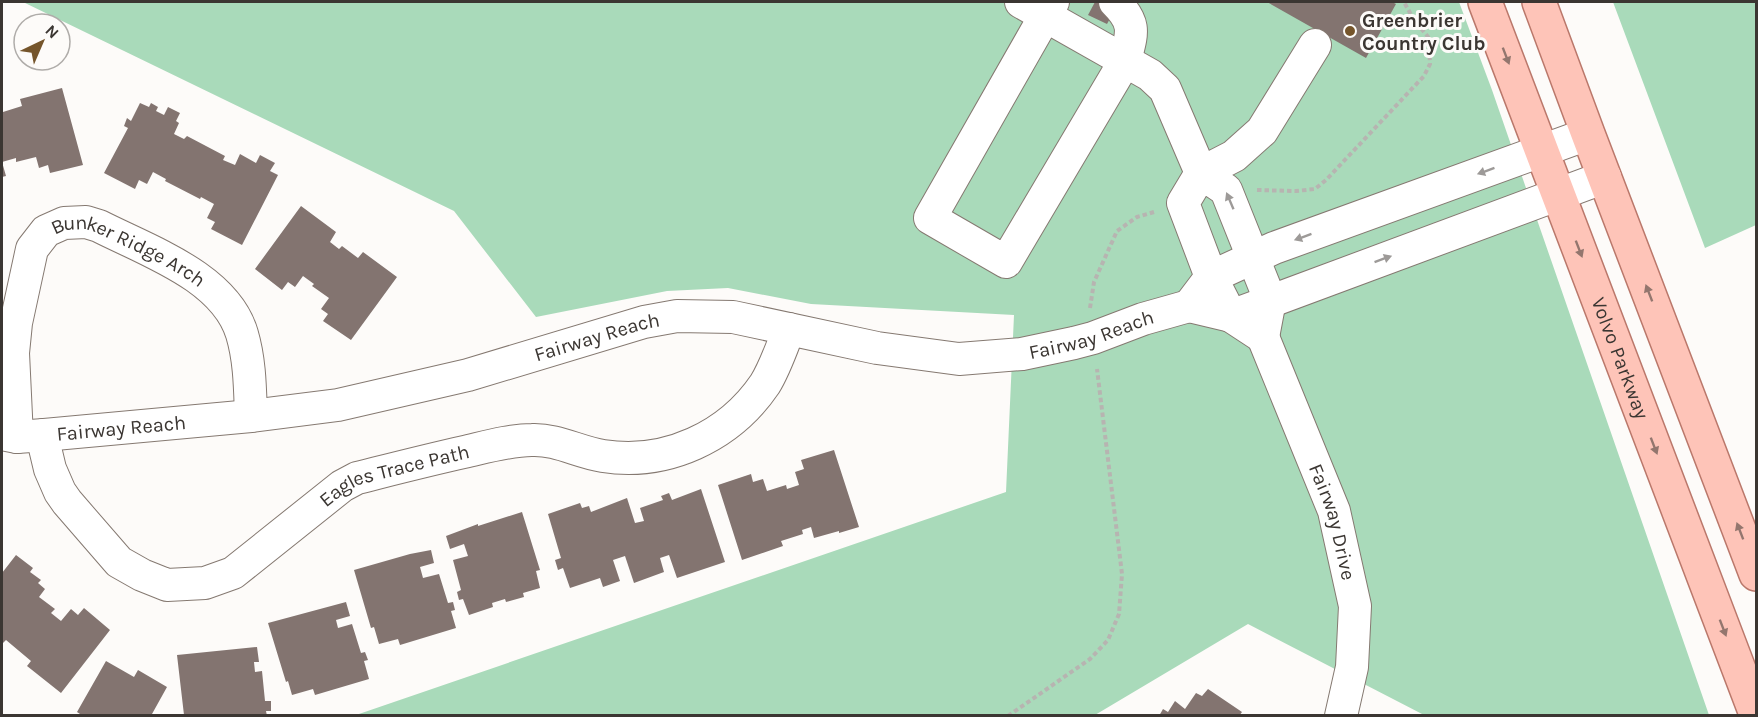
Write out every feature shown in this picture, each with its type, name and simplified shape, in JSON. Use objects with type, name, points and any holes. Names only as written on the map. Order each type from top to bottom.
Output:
[{"type":"main road","name":"Volvo Parkway","points":[[1485,2],[1756,714]]},
{"type":"main road","points":[[1539,2],[1756,574]]},
{"type":"street","points":[[1115,2],[1126,13],[1132,32],[1125,61],[1006,262],[930,218],[1040,6],[1125,61],[1150,75],[1165,89],[1201,173],[1226,190],[1270,300],[1263,337],[1231,316],[1211,277],[1183,203],[1201,173],[1234,156],[1262,131],[1315,45]]},
{"type":"street","points":[[1189,306],[1211,277],[1253,257],[1588,134]]},
{"type":"street","points":[[1231,316],[1605,177]]},
{"type":"street","name":"Bunker Ridge Arch","points":[[21,435],[13,353],[16,323],[32,249],[46,231],[64,223],[86,222],[99,226],[190,272],[218,294],[237,322],[242,335],[250,380],[251,416]]},
{"type":"street","name":"Fairway Reach","points":[[21,435],[251,416],[338,405],[468,375],[644,322],[677,316],[733,317],[877,348],[959,359],[1022,354],[1093,338],[1143,319],[1189,306],[1231,316]]},
{"type":"street","name":"Eagles Trace Path","points":[[21,435],[45,448],[50,469],[60,492],[119,562],[167,585],[205,583],[233,573],[342,486],[357,478],[487,447],[531,440],[555,442],[601,456],[633,459],[662,456],[689,447],[729,423],[752,399],[765,383],[789,329]]},
{"type":"street","name":"Fairway Drive","points":[[1263,337],[1334,511],[1355,606],[1352,667],[1341,716]]},
{"type":"green space","name":"Greenbrier Country Club","points":[[23,2],[1459,2],[1492,90],[1709,715],[1424,715],[1248,624],[1095,715],[356,715],[1006,492],[1014,315],[811,304],[728,288],[667,291],[536,317],[454,211],[72,26],[72,12],[44,12]]},
{"type":"green space","points":[[1613,2],[1756,2],[1756,225],[1705,248]]},
{"type":"building","points":[[1095,2],[1119,2],[1107,24],[1088,15]]},
{"type":"building","name":"Greenbrier Country Club","points":[[1267,2],[1392,2],[1396,4],[1366,58]]},
{"type":"building","points":[[62,88],[83,165],[50,173],[48,165],[39,168],[36,157],[16,162],[16,158],[2,162],[3,112],[22,106],[20,99]]},
{"type":"building","points":[[140,103],[149,107],[151,103],[158,107],[156,111],[164,115],[168,107],[180,113],[174,134],[184,139],[187,136],[225,156],[223,160],[235,165],[240,154],[256,163],[260,155],[275,163],[270,171],[278,175],[242,245],[211,229],[215,222],[207,218],[214,204],[201,197],[200,199],[165,181],[166,179],[153,172],[147,184],[139,180],[135,189],[104,173],[128,128],[124,126],[127,118],[131,121]]},
{"type":"building","points":[[2,163],[6,176],[2,177]]},
{"type":"building","points":[[301,206],[336,232],[330,242],[339,249],[342,246],[358,258],[363,252],[397,277],[351,340],[323,321],[328,314],[321,309],[329,298],[312,286],[314,284],[303,276],[295,287],[288,282],[282,290],[255,269]]},
{"type":"building","points":[[834,450],[859,527],[814,538],[811,527],[802,530],[803,534],[781,541],[783,546],[742,560],[718,485],[751,474],[753,482],[763,479],[767,491],[786,485],[787,489],[799,485],[795,472],[804,469],[801,460]]},
{"type":"building","points":[[701,489],[725,562],[677,578],[669,555],[660,558],[664,572],[634,583],[625,556],[613,560],[620,581],[603,587],[600,578],[570,588],[563,568],[558,570],[555,560],[561,558],[548,514],[580,503],[582,508],[589,506],[591,512],[627,498],[635,523],[644,521],[640,508],[663,500],[661,496],[669,493],[672,500]]},
{"type":"building","points":[[522,512],[540,570],[536,571],[540,588],[523,593],[524,597],[492,603],[493,607],[469,615],[463,599],[459,600],[457,592],[461,590],[453,560],[468,556],[464,544],[450,549],[446,536],[478,524],[478,526]]},
{"type":"building","points":[[431,550],[434,563],[420,567],[423,578],[439,574],[448,603],[453,602],[455,610],[451,611],[456,628],[400,645],[398,639],[379,644],[374,627],[371,628],[354,570]]},
{"type":"building","points":[[16,555],[33,568],[30,572],[41,580],[38,583],[45,589],[39,597],[55,609],[51,613],[61,621],[71,609],[78,615],[84,608],[110,630],[61,693],[27,666],[31,661],[6,640],[2,644],[2,573]]},
{"type":"building","points":[[346,602],[350,616],[336,620],[338,628],[352,624],[361,653],[365,652],[368,660],[364,661],[369,679],[315,695],[313,689],[292,695],[268,623]]},
{"type":"building","points":[[257,647],[259,662],[254,662],[255,672],[262,671],[265,701],[271,701],[271,711],[266,711],[267,716],[184,715],[177,655]]},
{"type":"building","points":[[106,661],[134,677],[138,670],[167,687],[152,714],[156,716],[83,716],[77,712]]},
{"type":"building","points":[[1208,689],[1242,712],[1239,716],[1159,716],[1163,709],[1168,712],[1175,701],[1185,709],[1196,693],[1202,696]]},
{"type":"place","name":"Greenbrier Country Club","points":[[1350,31]]}]
